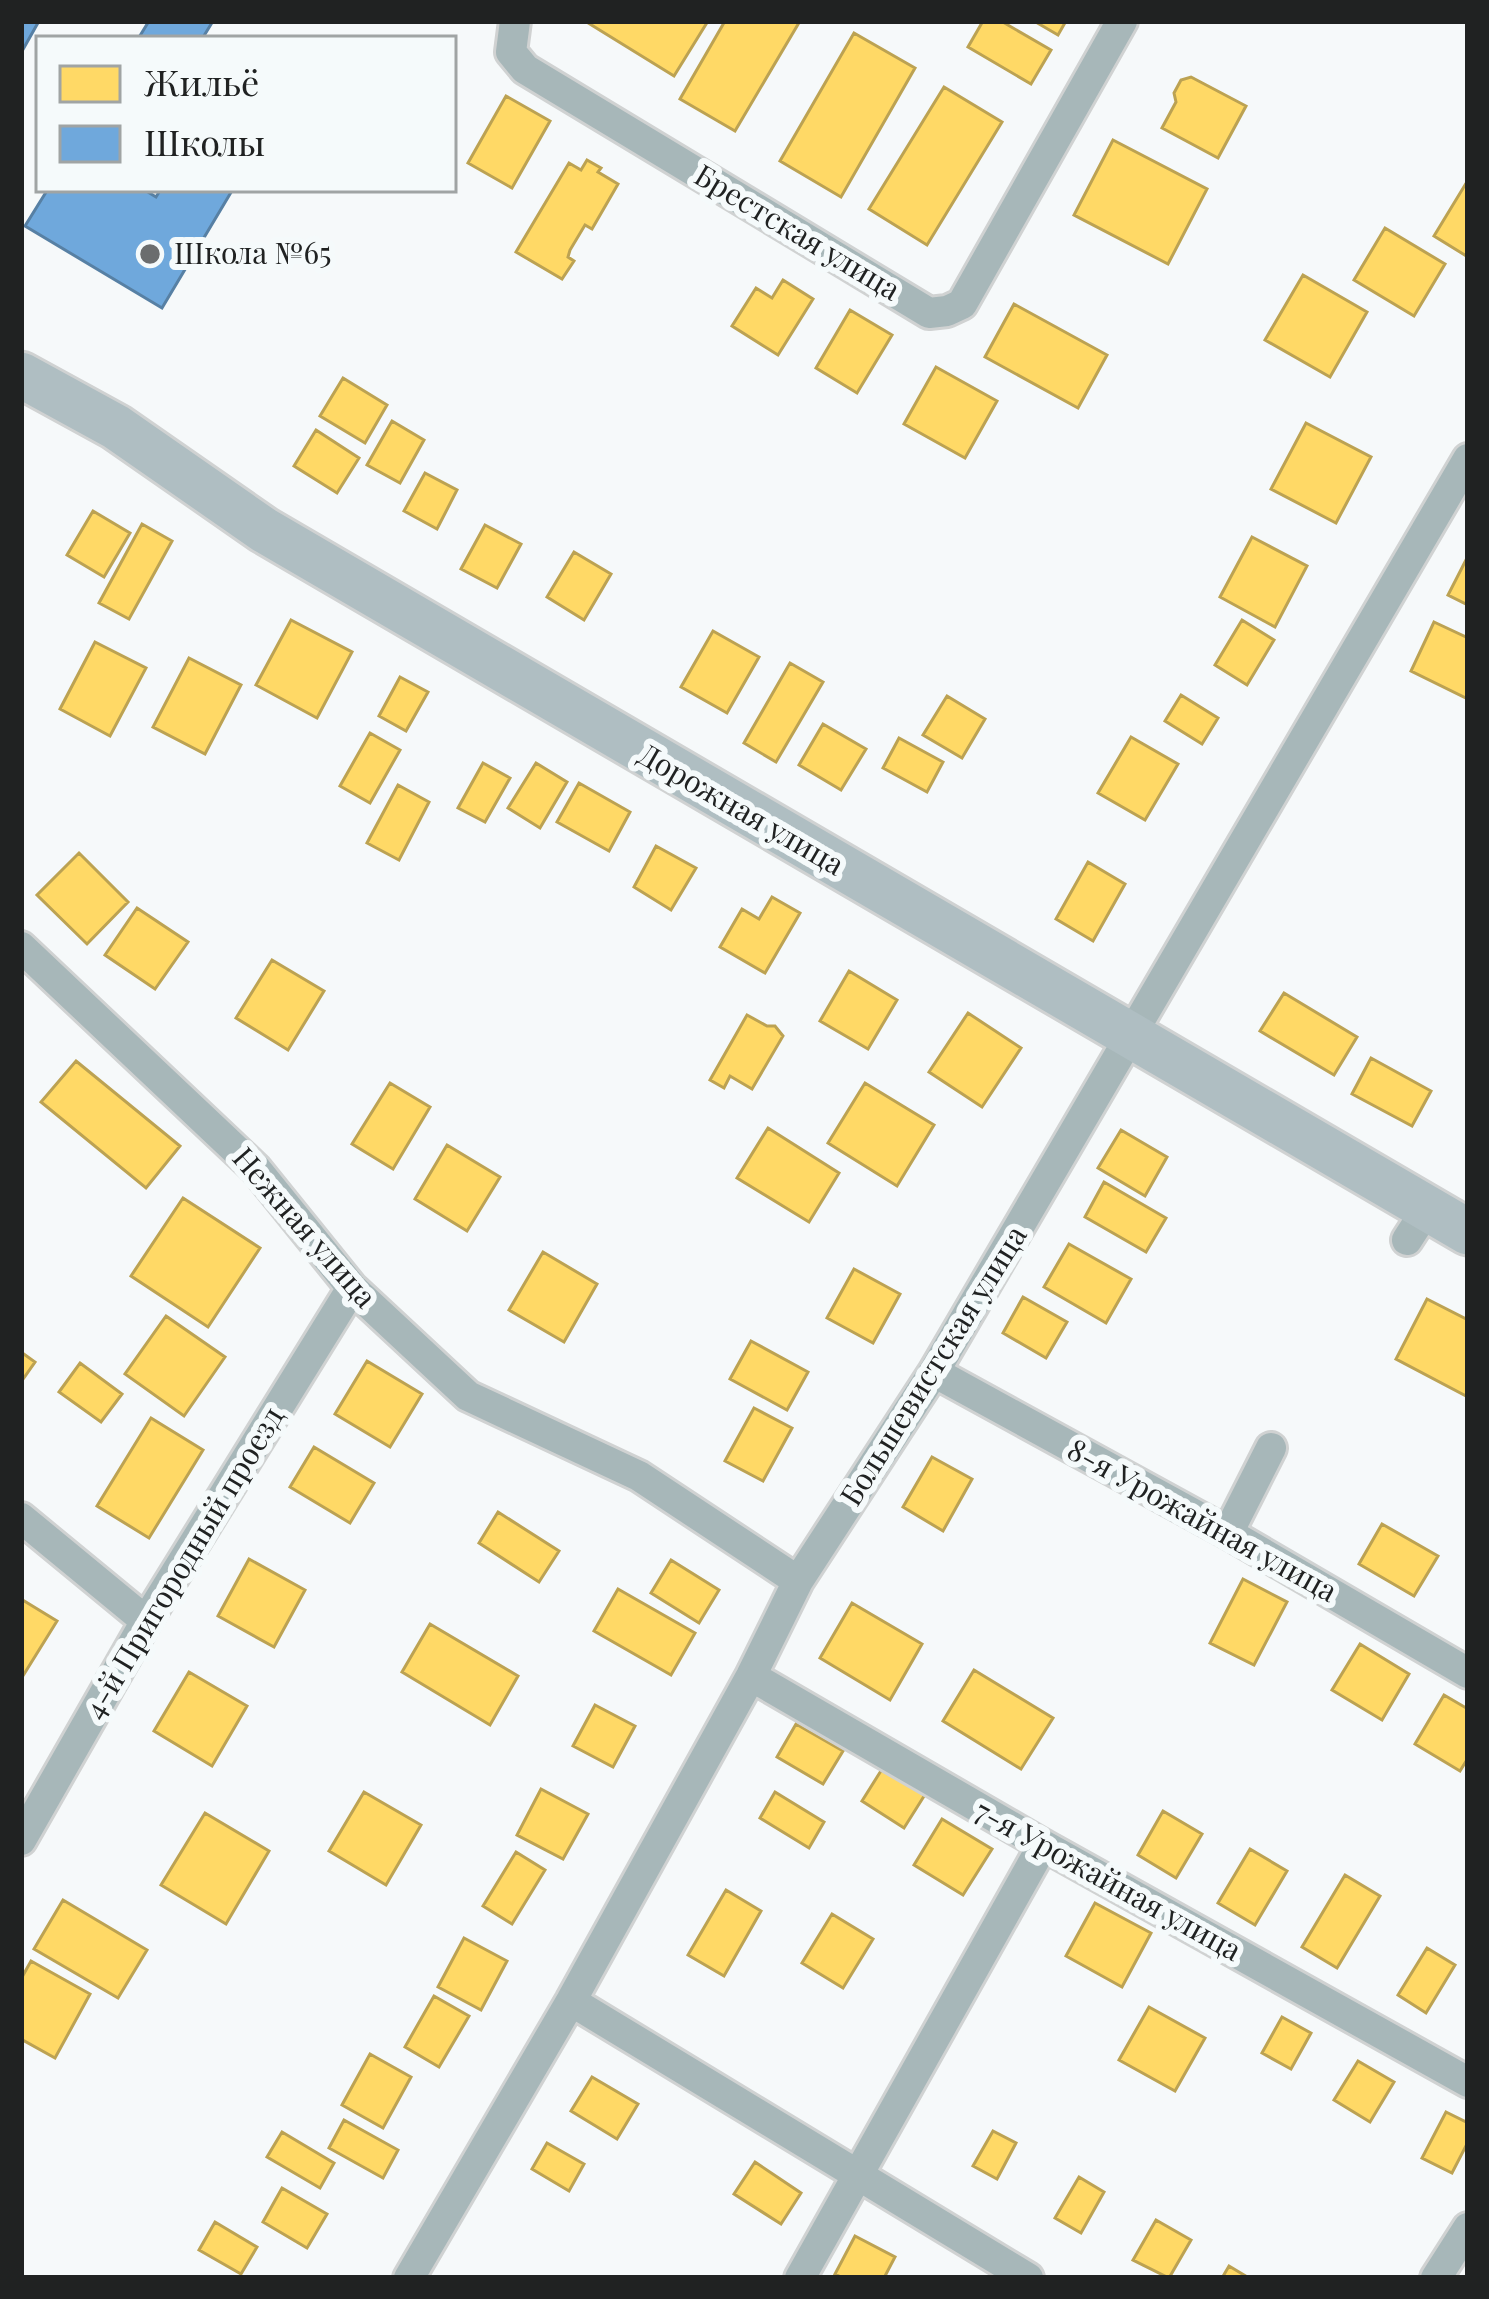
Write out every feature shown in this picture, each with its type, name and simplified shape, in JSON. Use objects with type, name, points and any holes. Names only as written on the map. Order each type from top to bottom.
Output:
[{"type":"street","name":"Брестская улица","points":[[515,21],[511,52],[525,69],[929,313],[962,304],[1122,21]]},
{"type":"street","name":"Дорожная улица","points":[[21,375],[116,427],[264,530],[1132,1039],[1417,1224],[1468,1232]]},
{"type":"street","name":"Большевистская улица","points":[[409,2278],[572,2000],[798,1582],[934,1372],[1468,459]]},
{"type":"street","name":"Нежная улица","points":[[21,946],[256,1169],[352,1288],[468,1396],[639,1476],[798,1582]]},
{"type":"street","name":"4-й Пригородный проезд","points":[[21,1840],[146,1621],[352,1288]]},
{"type":"street","name":"8-я Урожайная улица","points":[[934,1372],[1228,1533],[1468,1673]]},
{"type":"street","points":[[1228,1533],[1271,1448]]},
{"type":"street","points":[[21,1519],[146,1621]]},
{"type":"street","name":"7-я Урожайная улица","points":[[751,1676],[1468,2082]]},
{"type":"street","points":[[800,2278],[1043,1845]]},
{"type":"street","points":[[572,2000],[1028,2278]]},
{"type":"street","points":[[1436,2278],[1468,2228]]},
{"type":"building: Жильё","points":[[585,21],[708,21],[674,76]]},
{"type":"building: Жильё","points":[[725,21],[800,21],[735,131],[680,99]]},
{"type":"building: Жильё","points":[[983,21],[1001,21],[1051,50],[1031,84],[968,47]]},
{"type":"building: Жильё","points":[[1034,21],[1066,21],[1058,35]]},
{"type":"building: Жильё","points":[[854,33],[915,68],[841,197],[780,161]]},
{"type":"building: Жильё","points":[[1191,77],[1246,106],[1218,158],[1162,128],[1181,80]]},
{"type":"building: Жильё","points":[[944,87],[1002,122],[927,245],[869,209]]},
{"type":"building: Жильё","points":[[506,96],[550,121],[512,188],[468,163]]},
{"type":"building: Жильё","points":[[1113,140],[1207,189],[1168,264],[1074,215]]},
{"type":"building: Жильё","points":[[587,160],[618,184],[592,229],[585,225],[570,250],[568,257],[574,261],[562,279],[516,252],[569,163],[581,170]]},
{"type":"building: Жильё","points":[[1468,180],[1468,257],[1434,236]]},
{"type":"building: Жильё","points":[[1385,228],[1445,264],[1414,316],[1354,280]]},
{"type":"building: Жильё","points":[[1303,275],[1367,312],[1330,377],[1265,340]]},
{"type":"building: Жильё","points":[[783,280],[813,299],[778,355],[732,326],[756,288],[772,298]]},
{"type":"building: Жильё","points":[[1014,304],[1107,355],[1078,408],[985,357]]},
{"type":"building: Жильё","points":[[850,310],[892,335],[857,393],[816,368]]},
{"type":"building: Жильё","points":[[936,367],[997,401],[965,458],[904,424]]},
{"type":"building: Жильё","points":[[343,378],[387,405],[365,443],[320,416]]},
{"type":"building: Жильё","points":[[392,421],[424,440],[400,483],[367,465]]},
{"type":"building: Жильё","points":[[1306,423],[1371,457],[1336,523],[1271,489]]},
{"type":"building: Жильё","points":[[316,430],[359,458],[337,493],[294,466]]},
{"type":"building: Жильё","points":[[425,473],[457,490],[437,529],[404,511]]},
{"type":"building: Жильё","points":[[93,511],[130,533],[104,577],[67,555]]},
{"type":"building: Жильё","points":[[142,524],[172,541],[129,619],[99,603]]},
{"type":"building: Жильё","points":[[485,525],[521,544],[497,588],[461,569]]},
{"type":"building: Жильё","points":[[1252,537],[1307,566],[1275,627],[1220,597]]},
{"type":"building: Жильё","points":[[574,552],[611,574],[584,620],[547,597]]},
{"type":"building: Жильё","points":[[1468,556],[1468,605],[1448,595]]},
{"type":"building: Жильё","points":[[291,620],[352,652],[317,718],[256,685]]},
{"type":"building: Жильё","points":[[1242,620],[1274,640],[1247,685],[1215,665]]},
{"type":"building: Жильё","points":[[1434,622],[1468,638],[1468,699],[1411,671]]},
{"type":"building: Жильё","points":[[713,631],[759,657],[727,713],[681,687]]},
{"type":"building: Жильё","points":[[95,642],[146,668],[110,736],[60,709]]},
{"type":"building: Жильё","points":[[189,658],[241,685],[205,754],[153,727]]},
{"type":"building: Жильё","points":[[790,663],[823,682],[776,762],[744,743]]},
{"type":"building: Жильё","points":[[400,677],[428,692],[406,731],[379,716]]},
{"type":"building: Жильё","points":[[1181,695],[1218,718],[1202,744],[1165,721]]},
{"type":"building: Жильё","points":[[947,696],[985,719],[962,758],[923,735]]},
{"type":"building: Жильё","points":[[823,724],[866,749],[841,790],[799,765]]},
{"type":"building: Жильё","points":[[370,733],[400,750],[370,803],[340,786]]},
{"type":"building: Жильё","points":[[1131,737],[1178,764],[1145,820],[1098,793]]},
{"type":"building: Жильё","points":[[899,738],[943,762],[927,792],[883,768]]},
{"type":"building: Жильё","points":[[483,763],[510,778],[485,822],[458,808]]},
{"type":"building: Жильё","points":[[536,763],[567,782],[540,828],[508,808]]},
{"type":"building: Жильё","points":[[579,783],[630,812],[609,851],[557,822]]},
{"type":"building: Жильё","points":[[398,785],[429,802],[399,860],[367,843]]},
{"type":"building: Жильё","points":[[656,846],[696,868],[671,910],[634,887]]},
{"type":"building: Жильё","points":[[79,853],[128,902],[87,944],[37,895]]},
{"type":"building: Жильё","points":[[1088,862],[1125,884],[1093,941],[1056,919]]},
{"type":"building: Жильё","points":[[772,897],[800,913],[765,973],[720,947],[742,909],[759,919]]},
{"type":"building: Жильё","points":[[137,908],[188,942],[155,989],[105,955]]},
{"type":"building: Жильё","points":[[272,960],[324,991],[288,1050],[236,1018]]},
{"type":"building: Жильё","points":[[849,971],[897,1000],[868,1049],[820,1021]]},
{"type":"building: Жильё","points":[[1284,993],[1357,1037],[1334,1075],[1260,1031]]},
{"type":"building: Жильё","points":[[968,1013],[1021,1048],[982,1107],[929,1072]]},
{"type":"building: Жильё","points":[[747,1015],[775,1026],[783,1036],[752,1089],[730,1076],[724,1088],[710,1080]]},
{"type":"building: Жильё","points":[[1371,1058],[1431,1091],[1412,1126],[1352,1094]]},
{"type":"building: Жильё","points":[[76,1061],[180,1146],[146,1188],[41,1102]]},
{"type":"building: Жильё","points":[[390,1083],[430,1107],[393,1169],[352,1144]]},
{"type":"building: Жильё","points":[[865,1083],[934,1125],[897,1186],[828,1143]]},
{"type":"building: Жильё","points":[[768,1128],[839,1173],[809,1222],[737,1178]]},
{"type":"building: Жильё","points":[[1121,1130],[1167,1157],[1145,1196],[1098,1168]]},
{"type":"building: Жильё","points":[[447,1145],[500,1177],[467,1231],[415,1199]]},
{"type":"building: Жильё","points":[[1104,1182],[1166,1218],[1146,1252],[1085,1217]]},
{"type":"building: Жильё","points":[[183,1198],[260,1248],[208,1327],[131,1276]]},
{"type":"building: Жильё","points":[[1069,1244],[1131,1279],[1106,1323],[1044,1287]]},
{"type":"building: Жильё","points":[[543,1252],[597,1284],[564,1342],[509,1310]]},
{"type":"building: Жильё","points":[[854,1269],[900,1294],[873,1343],[827,1318]]},
{"type":"building: Жильё","points":[[1023,1297],[1067,1322],[1046,1358],[1003,1333]]},
{"type":"building: Жильё","points":[[1427,1299],[1468,1320],[1468,1397],[1396,1359]]},
{"type":"building: Жильё","points":[[166,1316],[225,1357],[184,1416],[125,1374]]},
{"type":"building: Жильё","points":[[751,1341],[808,1372],[787,1410],[730,1379]]},
{"type":"building: Жильё","points":[[21,1352],[35,1362],[21,1382]]},
{"type":"building: Жильё","points":[[367,1361],[422,1394],[390,1447],[335,1414]]},
{"type":"building: Жильё","points":[[80,1363],[122,1394],[101,1422],[59,1392]]},
{"type":"building: Жильё","points":[[754,1408],[792,1428],[763,1481],[725,1461]]},
{"type":"building: Жильё","points":[[151,1418],[203,1450],[149,1538],[97,1506]]},
{"type":"building: Жильё","points":[[314,1447],[374,1483],[350,1523],[290,1487]]},
{"type":"building: Жильё","points":[[932,1457],[972,1479],[943,1531],[903,1507]]},
{"type":"building: Жильё","points":[[498,1512],[559,1551],[539,1582],[479,1543]]},
{"type":"building: Жильё","points":[[1382,1524],[1438,1556],[1414,1596],[1359,1564]]},
{"type":"building: Жильё","points":[[249,1559],[305,1590],[274,1647],[218,1616]]},
{"type":"building: Жильё","points":[[671,1560],[719,1590],[699,1623],[651,1593]]},
{"type":"building: Жильё","points":[[1243,1579],[1287,1602],[1254,1665],[1210,1643]]},
{"type":"building: Жильё","points":[[618,1589],[695,1633],[671,1675],[594,1631]]},
{"type":"building: Жильё","points":[[21,1599],[57,1621],[21,1679]]},
{"type":"building: Жильё","points":[[852,1603],[922,1644],[890,1700],[820,1658]]},
{"type":"building: Жильё","points":[[430,1624],[518,1676],[490,1725],[402,1672]]},
{"type":"building: Жильё","points":[[1360,1644],[1409,1674],[1382,1720],[1332,1690]]},
{"type":"building: Жильё","points":[[974,1670],[1053,1718],[1021,1769],[943,1721]]},
{"type":"building: Жильё","points":[[189,1672],[247,1706],[212,1766],[154,1731]]},
{"type":"building: Жильё","points":[[1444,1695],[1468,1709],[1468,1758],[1460,1771],[1415,1744]]},
{"type":"building: Жильё","points":[[595,1705],[635,1726],[613,1767],[573,1746]]},
{"type":"building: Жильё","points":[[796,1724],[843,1751],[823,1784],[777,1757]]},
{"type":"building: Жильё","points":[[884,1766],[926,1793],[904,1828],[862,1801]]},
{"type":"building: Жильё","points":[[541,1789],[588,1814],[563,1859],[517,1835]]},
{"type":"building: Жильё","points":[[364,1792],[421,1825],[386,1885],[329,1851]]},
{"type":"building: Жильё","points":[[775,1792],[824,1822],[809,1848],[760,1818]]},
{"type":"building: Жильё","points":[[1163,1811],[1202,1834],[1176,1878],[1138,1855]]},
{"type":"building: Жильё","points":[[205,1813],[269,1851],[226,1924],[161,1885]]},
{"type":"building: Жильё","points":[[942,1819],[992,1849],[963,1895],[914,1865]]},
{"type":"building: Жильё","points":[[1250,1849],[1287,1871],[1255,1925],[1218,1903]]},
{"type":"building: Жильё","points":[[516,1852],[545,1870],[512,1924],[483,1906]]},
{"type":"building: Жильё","points":[[1345,1875],[1380,1896],[1337,1968],[1302,1947]]},
{"type":"building: Жильё","points":[[726,1890],[761,1911],[724,1976],[688,1955]]},
{"type":"building: Жильё","points":[[63,1900],[147,1950],[118,1998],[34,1949]]},
{"type":"building: Жильё","points":[[1095,1903],[1151,1933],[1122,1987],[1066,1956]]},
{"type":"building: Жильё","points":[[832,1914],[873,1939],[843,1988],[802,1963]]},
{"type":"building: Жильё","points":[[464,1938],[507,1961],[481,2010],[438,1987]]},
{"type":"building: Жильё","points":[[1427,1948],[1455,1965],[1426,2013],[1398,1995]]},
{"type":"building: Жильё","points":[[31,1961],[90,1994],[55,2058],[21,2039],[21,1979]]},
{"type":"building: Жильё","points":[[434,1996],[469,2016],[439,2067],[405,2047]]},
{"type":"building: Жильё","points":[[1149,2007],[1205,2038],[1175,2091],[1119,2060]]},
{"type":"building: Жильё","points":[[1282,2017],[1311,2033],[1291,2069],[1262,2053]]},
{"type":"building: Жильё","points":[[370,2054],[411,2077],[383,2128],[342,2105]]},
{"type":"building: Жильё","points":[[1358,2061],[1394,2082],[1370,2122],[1334,2100]]},
{"type":"building: Жильё","points":[[592,2077],[638,2104],[617,2139],[571,2111]]},
{"type":"building: Жильё","points":[[1446,2112],[1468,2123],[1468,2142],[1452,2173],[1422,2158]]},
{"type":"building: Жильё","points":[[344,2120],[398,2150],[383,2178],[329,2148]]},
{"type":"building: Жильё","points":[[993,2131],[1016,2143],[997,2179],[973,2166]]},
{"type":"building: Жильё","points":[[282,2132],[334,2163],[320,2188],[267,2157]]},
{"type":"building: Жильё","points":[[547,2143],[584,2164],[569,2191],[532,2169]]},
{"type":"building: Жильё","points":[[755,2162],[801,2193],[781,2224],[734,2194]]},
{"type":"building: Жильё","points":[[1079,2177],[1104,2192],[1081,2233],[1055,2218]]},
{"type":"building: Жильё","points":[[282,2188],[327,2214],[307,2248],[263,2222]]},
{"type":"building: Жильё","points":[[1156,2220],[1191,2240],[1169,2278],[1133,2260]]},
{"type":"building: Жильё","points":[[215,2222],[257,2247],[241,2274],[199,2250]]},
{"type":"building: Жильё","points":[[855,2236],[895,2257],[884,2278],[835,2274]]},
{"type":"building: Жильё","points":[[1229,2266],[1249,2278],[1222,2278]]},
{"type":"building: Школы","points":[[21,21],[39,21],[21,53]]},
{"type":"building: Школы","points":[[149,21],[213,21],[204,36],[140,36]]},
{"type":"building: Школы","points":[[46,192],[148,192],[156,197],[159,192],[231,192],[162,308],[25,226]]},
{"type":"place","name":"Школа №65","points":[[150,254]]}]
